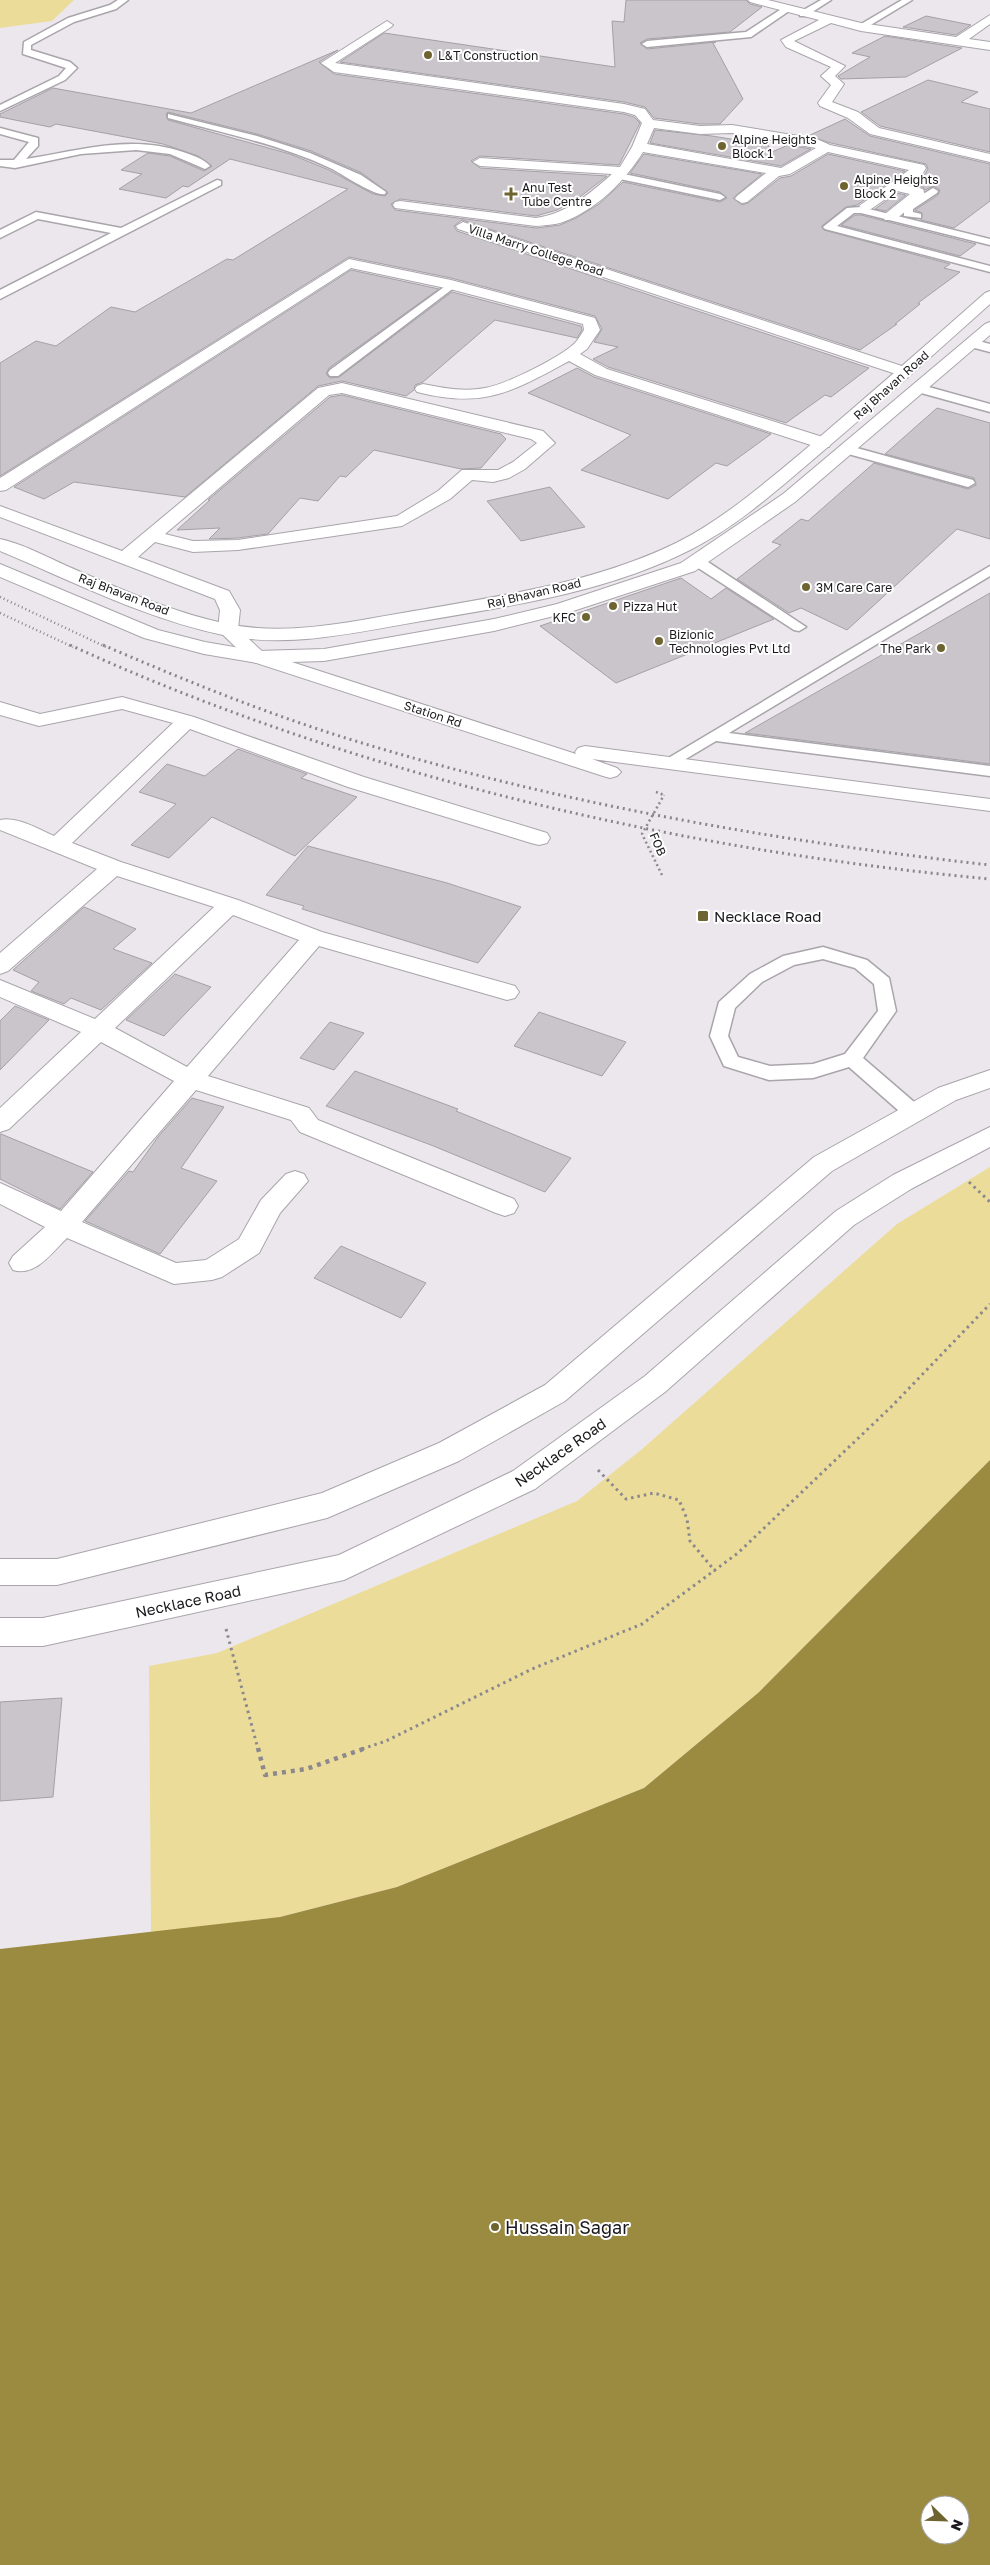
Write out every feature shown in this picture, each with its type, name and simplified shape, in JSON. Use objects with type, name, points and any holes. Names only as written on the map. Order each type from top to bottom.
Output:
[{"type":"street","points":[[754,0],[803,14],[861,27],[990,46]]},
{"type":"street","points":[[958,42],[990,18]]},
{"type":"street","points":[[828,20],[787,40],[790,44],[839,66],[827,76],[838,84],[824,103],[853,115],[875,131],[990,158]]},
{"type":"street","points":[[387,25],[327,63],[334,68],[624,108],[640,112],[649,124],[700,130],[732,129],[818,143],[826,148],[919,168],[866,206]]},
{"type":"street","points":[[400,205],[536,222],[558,219],[585,205],[621,174],[639,147],[649,124]]},
{"type":"street","points":[[639,147],[777,171],[785,171],[826,148]]},
{"type":"street","points":[[480,162],[621,174]]},
{"type":"street","points":[[742,199],[777,171]]},
{"type":"street","points":[[890,217],[918,195],[918,192],[914,190],[896,186]]},
{"type":"street","name":"Villa Marry College Road","points":[[381,192],[400,205],[905,372]]},
{"type":"street","points":[[0,486],[349,263],[451,284],[590,321],[592,330],[581,346],[569,355],[495,393],[450,396],[404,385]]},
{"type":"street","name":"Raj Bhavan Road","points":[[0,544],[171,613],[228,630],[281,634],[330,631],[490,604],[580,583],[682,547],[761,495],[905,372],[990,296]]},
{"type":"street","name":"Raj Bhavan Road","points":[[0,570],[107,618],[152,634],[204,648],[257,657],[282,658],[334,654],[494,625],[563,608],[688,567],[735,537],[789,498],[990,327]]},
{"type":"street","points":[[569,355],[578,362],[601,372],[823,443]]},
{"type":"street","points":[[125,558],[324,391],[342,388],[537,435],[547,442],[502,477],[487,479],[468,474],[444,495],[402,521],[238,546],[193,546],[152,536]]},
{"type":"street","points":[[0,511],[222,594],[230,610],[228,630],[257,657]]},
{"type":"street","name":"Station Rd","points":[[257,657],[610,772]]},
{"type":"street","points":[[0,708],[39,720],[122,703],[186,721],[356,782],[539,838]]},
{"type":"street","points":[[57,845],[186,721]]},
{"type":"street","points":[[526,744],[990,805]]},
{"type":"street","points":[[3,826],[113,867],[230,905],[314,937],[506,992]]},
{"type":"street","points":[[0,966],[113,867]]},
{"type":"street","points":[[0,1123],[230,905]]},
{"type":"street","points":[[23,1263],[64,1225],[314,937]]},
{"type":"street","points":[[0,988],[98,1030],[190,1079],[300,1114],[309,1126],[505,1206]]},
{"type":"street","points":[[0,1572],[57,1572],[327,1505],[449,1452],[555,1393],[823,1164],[947,1094],[990,1079]]},
{"type":"street","name":"Necklace Road","points":[[0,1632],[43,1632],[344,1567],[524,1480],[655,1384],[845,1218],[902,1182],[990,1136]]},
{"type":"street","points":[[0,1193],[64,1225],[174,1274],[212,1270],[249,1246],[270,1207],[294,1181]]},
{"type":"lane","points":[[0,108],[62,78],[72,68],[67,64],[26,52],[27,44],[71,20],[113,7],[124,0]]},
{"type":"lane","points":[[803,14],[827,0]]},
{"type":"lane","points":[[861,27],[908,0]]},
{"type":"lane","points":[[647,44],[748,36],[786,9]]},
{"type":"lane","name":"Villa Marry College Road","points":[[172,116],[298,150],[363,180],[381,192]]},
{"type":"lane","points":[[0,131],[34,140],[33,146],[15,166]]},
{"type":"lane","points":[[0,163],[15,166],[86,149],[113,146],[170,151],[193,158],[205,166]]},
{"type":"lane","points":[[621,174],[720,197]]},
{"type":"lane","points":[[0,295],[217,183]]},
{"type":"lane","points":[[933,191],[908,208],[908,214],[990,233]]},
{"type":"lane","points":[[990,243],[890,217],[855,210],[829,227],[990,269]]},
{"type":"lane","points":[[0,235],[36,215],[122,232]]},
{"type":"lane","points":[[966,263],[990,243]]},
{"type":"lane","points":[[334,373],[451,284]]},
{"type":"lane","points":[[970,343],[990,348]]},
{"type":"lane","points":[[918,388],[990,408]]},
{"type":"lane","points":[[846,449],[968,483]]},
{"type":"lane","points":[[697,561],[799,627]]},
{"type":"lane","points":[[668,763],[990,570]]},
{"type":"lane","points":[[713,736],[990,771]]},
{"type":"lane","points":[[823,954],[861,964],[884,982],[887,1011],[871,1036],[852,1059],[813,1071],[769,1072],[732,1061],[720,1036],[726,1006],[756,978],[789,960],[823,954]]},
{"type":"lane","points":[[852,1059],[914,1113]]},
{"type":"path","name":"FOB","points":[[662,875],[642,834],[664,795]]},
{"type":"path","points":[[217,1594],[265,1775],[306,1769],[386,1741],[532,1669],[642,1624],[738,1553],[892,1406],[990,1304]]},
{"type":"path","points":[[573,1444],[626,1499],[654,1493],[679,1500],[687,1519],[690,1541],[715,1571]]},
{"type":"shaded area","points":[[0,0],[74,0],[52,21],[0,28]]},
{"type":"shaded area","points":[[990,1167],[990,1460],[758,1693],[644,1788],[397,1887],[280,1917],[151,1933],[149,1666],[217,1653],[577,1501],[641,1450],[897,1224]]},
{"type":"shaded area","name":"Hussain Sagar","points":[[990,1460],[990,2565],[0,2565],[0,1949],[280,1917],[397,1887],[644,1788],[758,1693]]},
{"type":"building","points":[[626,0],[746,0],[750,4],[762,7],[730,32],[647,39],[640,43],[647,49],[716,42],[713,43],[743,99],[720,124],[700,124],[654,118],[645,107],[624,102],[340,62],[384,33],[615,67],[612,21],[624,22]]},
{"type":"building","points":[[926,16],[971,25],[956,35],[903,27]]},
{"type":"building","points":[[885,36],[962,48],[906,77],[841,79],[838,76],[870,57],[852,53]]},
{"type":"building","points":[[338,50],[319,62],[334,74],[624,114],[634,117],[640,123],[619,165],[480,156],[471,161],[480,168],[607,176],[576,200],[557,210],[536,216],[400,199],[391,204],[395,210],[536,228],[560,225],[576,218],[599,204],[623,182],[720,202],[727,198],[720,192],[630,173],[644,154],[762,174],[733,198],[742,205],[748,203],[780,178],[791,176],[828,154],[905,171],[857,205],[846,207],[822,226],[824,230],[950,264],[944,268],[960,272],[918,303],[920,304],[895,324],[897,324],[860,350],[462,220],[454,226],[457,231],[869,368],[831,397],[825,395],[786,423],[608,367],[593,359],[618,347],[594,342],[602,329],[595,316],[451,278],[349,257],[0,476],[0,363],[36,341],[56,346],[111,307],[135,312],[227,259],[233,260],[348,189],[230,159],[188,187],[183,186],[166,198],[119,189],[142,174],[121,170],[148,153],[170,156],[204,171],[212,166],[198,156],[163,144],[56,124],[50,127],[0,117],[0,114],[53,88],[191,113]],"holes":[[[168,112],[257,134],[311,151],[362,173],[388,193],[385,196],[373,194],[329,170],[290,154],[168,120],[166,114]]]},
{"type":"building","points":[[928,80],[978,92],[961,102],[990,109],[990,152],[880,126],[861,112]]},
{"type":"building","points":[[845,119],[870,136],[990,164],[990,201],[954,228],[921,220],[922,213],[915,210],[938,195],[940,190],[934,186],[925,190],[923,187],[910,184],[925,174],[928,169],[926,164],[831,143],[808,136]]},
{"type":"building","name":"Alpine Heights Block 1","points":[[655,130],[712,136],[768,145],[772,152],[788,145],[811,149],[781,166],[650,143]]},
{"type":"building","points":[[897,193],[906,195],[886,211],[875,209]]},
{"type":"building","points":[[855,215],[976,244],[960,256],[841,225]]},
{"type":"building","points":[[351,270],[439,289],[329,368],[326,374],[330,378],[339,377],[452,292],[581,326],[582,330],[577,338],[495,320],[423,382],[415,385],[414,390],[406,396],[342,381],[318,386],[185,497],[74,482],[44,499],[14,487]]},
{"type":"building","points":[[577,368],[594,377],[771,434],[727,466],[716,463],[668,499],[581,470],[631,435],[528,393]]},
{"type":"building","points":[[342,395],[501,434],[506,439],[481,468],[461,469],[374,450],[346,477],[340,476],[318,501],[300,498],[268,534],[209,539],[220,528],[177,530],[210,500],[208,500],[330,397]]},
{"type":"building","points":[[937,408],[990,423],[990,539],[957,529],[847,630],[801,608],[789,613],[737,579],[781,545],[772,542],[801,519],[808,521],[874,463],[968,489],[976,485],[974,478],[885,454]]},
{"type":"building","points":[[550,487],[585,527],[521,541],[487,501]]},
{"type":"building","points":[[681,578],[711,599],[726,588],[774,619],[616,683],[540,626]]},
{"type":"building","name":"The Park","points":[[990,593],[990,764],[745,733],[796,704]]},
{"type":"building","points":[[238,749],[307,774],[301,778],[357,797],[295,856],[212,817],[169,858],[131,845],[176,804],[139,792],[167,764],[205,776]]},
{"type":"building","points":[[308,846],[447,883],[521,907],[478,963],[302,909],[304,906],[266,895]]},
{"type":"building","points":[[84,907],[136,929],[113,949],[152,963],[101,1010],[71,998],[64,1004],[31,991],[39,982],[13,970]]},
{"type":"building","points":[[175,974],[211,987],[164,1036],[126,1020]]},
{"type":"building","points":[[15,1006],[49,1020],[0,1070],[0,1021]]},
{"type":"building","points":[[539,1012],[626,1042],[602,1076],[514,1046]]},
{"type":"building","points":[[330,1022],[364,1033],[334,1070],[300,1058]]},
{"type":"building","points":[[355,1071],[458,1109],[456,1111],[571,1158],[545,1192],[431,1145],[326,1106]]},
{"type":"building","points":[[192,1098],[224,1107],[181,1168],[217,1181],[160,1254],[85,1221],[129,1171],[133,1172],[158,1137]]},
{"type":"building","points":[[0,1134],[93,1172],[60,1209],[0,1179]]},
{"type":"building","points":[[341,1246],[426,1283],[401,1318],[314,1278]]},
{"type":"building","points":[[62,1698],[53,1797],[0,1801],[0,1702]]},
{"type":"railway","points":[[0,597],[106,647]]},
{"type":"railway","points":[[0,613],[73,647]]},
{"type":"railway","points":[[70,645],[179,691],[291,733],[405,769],[520,800],[637,827],[755,849],[873,866],[990,879]]},
{"type":"railway","points":[[103,645],[225,695],[318,729],[427,762],[506,782],[586,801],[747,831],[828,844],[990,865]]},
{"type":"place","name":"L&T Construction","points":[[428,55]]},
{"type":"place","name":"Alpine Heights Block 1","points":[[722,146]]},
{"type":"place","name":"Alpine Heights Block 2","points":[[844,186]]},
{"type":"place","name":"Anu Test Tube Centre","points":[[511,194]]},
{"type":"place","name":"3M Care Care","points":[[806,587]]},
{"type":"place","name":"Pizza Hut","points":[[613,606]]},
{"type":"place","name":"KFC","points":[[586,617]]},
{"type":"place","name":"Bizionic Technologies Pvt Ltd","points":[[659,641]]},
{"type":"place","name":"The Park","points":[[941,648]]},
{"type":"place","name":"Necklace Road","points":[[703,916]]},
{"type":"place","name":"Hussain Sagar","points":[[495,2227]]}]
